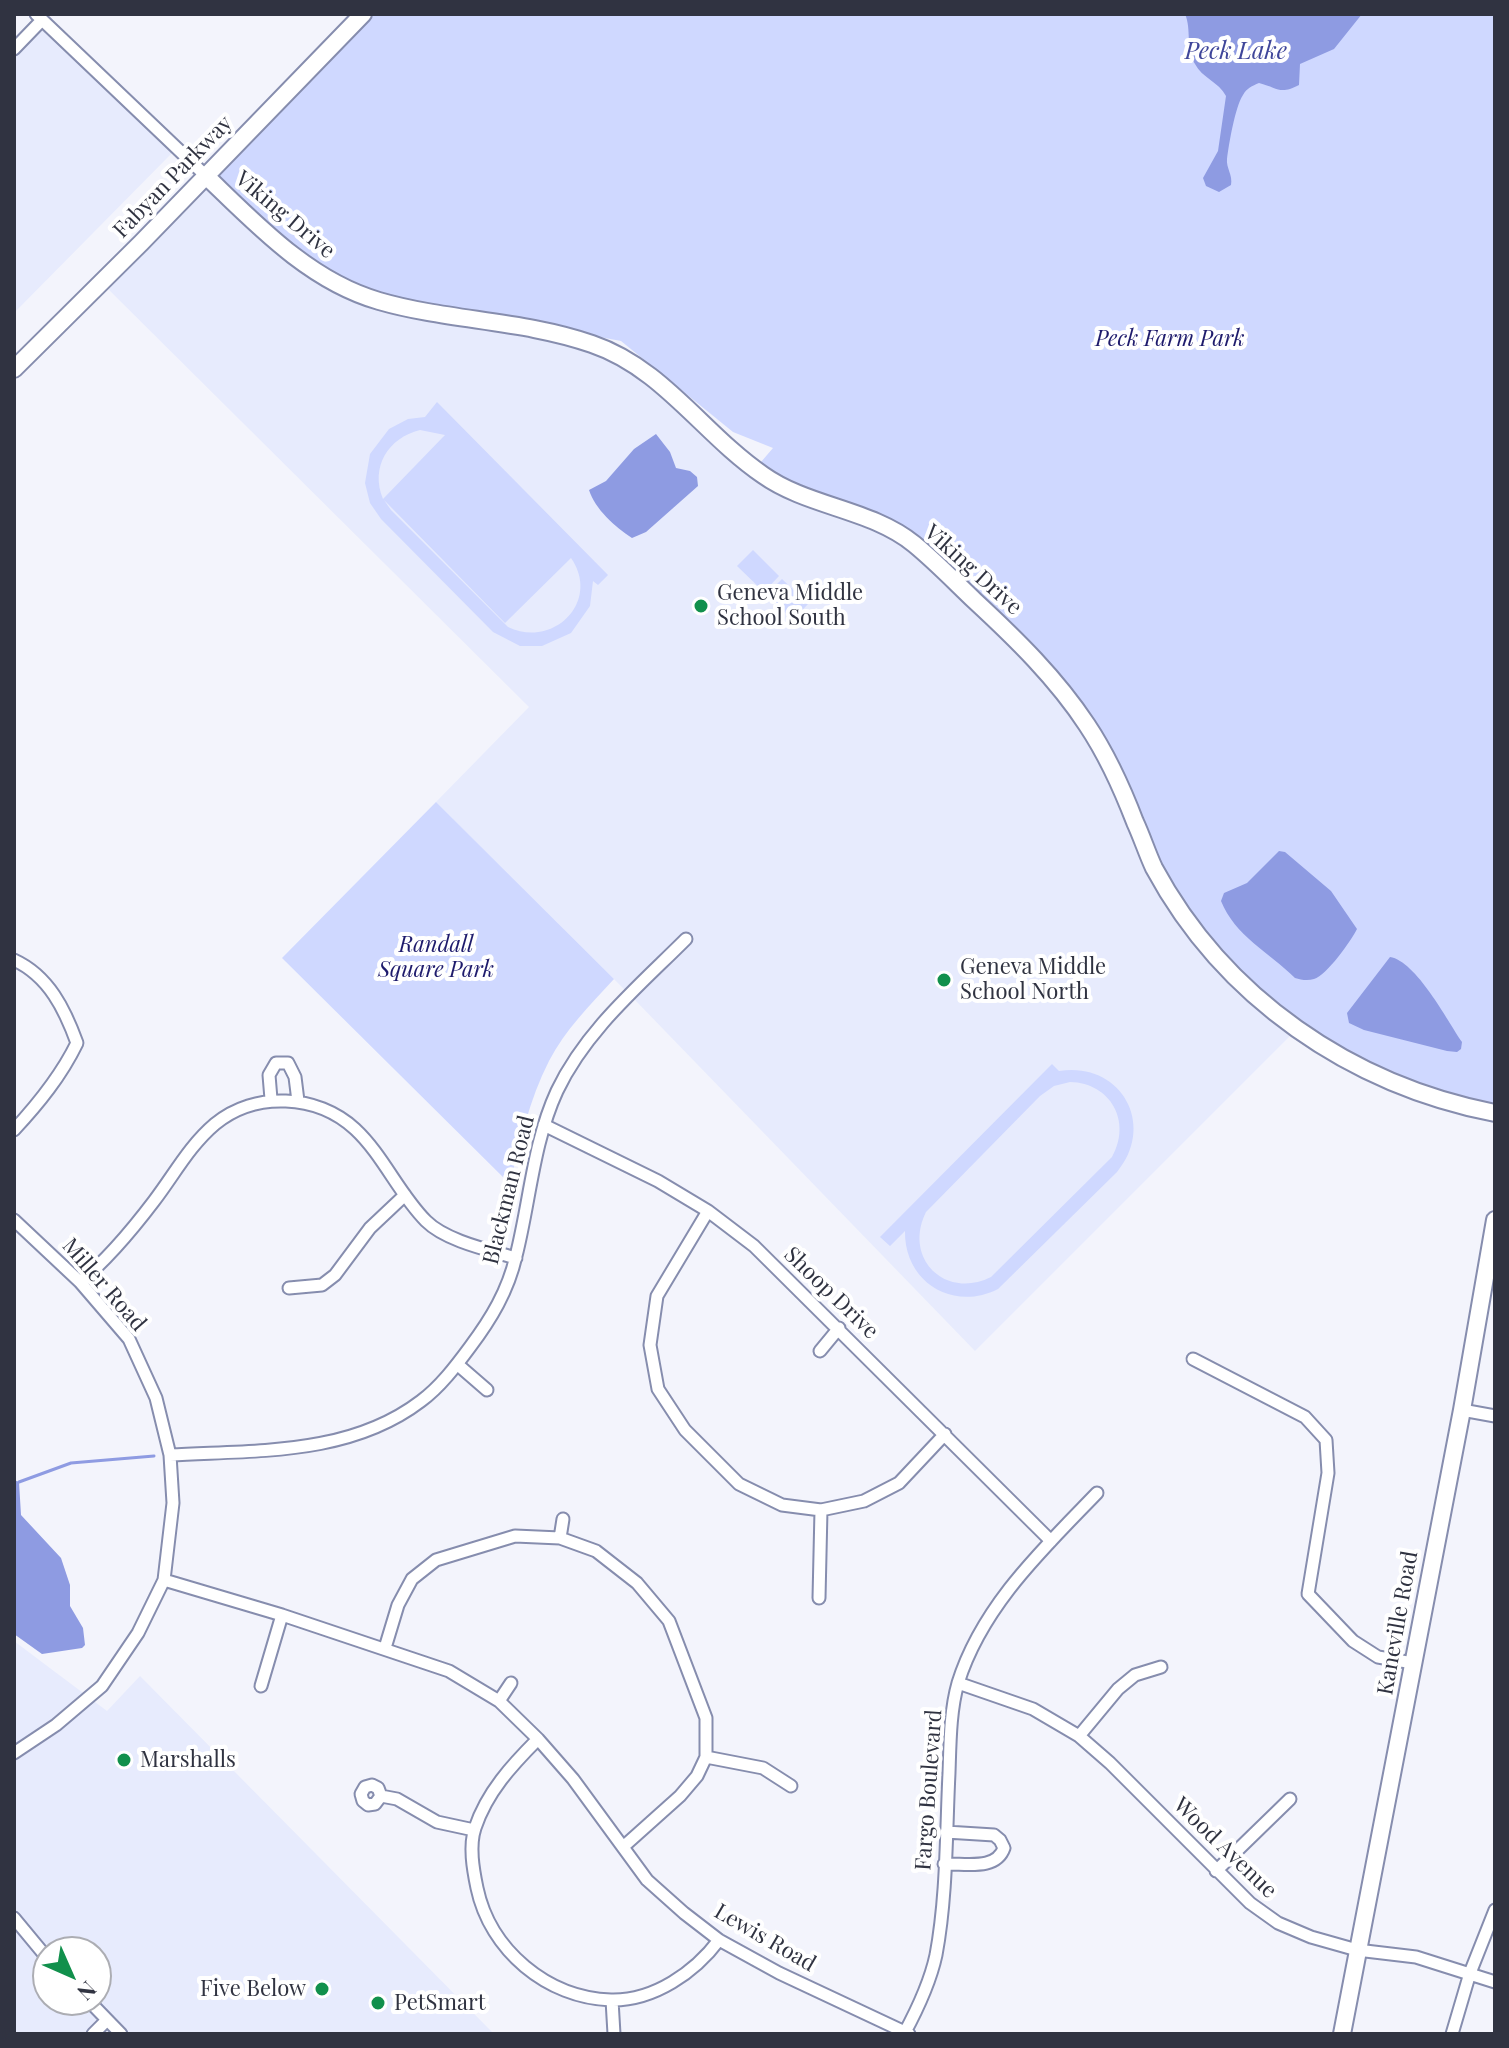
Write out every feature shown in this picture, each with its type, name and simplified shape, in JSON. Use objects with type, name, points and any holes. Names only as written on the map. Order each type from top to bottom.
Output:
[{"type":"street","name":"Fabyan Parkway","points":[[14,369],[363,14]]},
{"type":"street","points":[[14,49],[39,17],[205,175]]},
{"type":"street","name":"Viking Drive","points":[[205,175],[295,257],[336,283],[376,301],[567,336],[595,345],[629,361],[659,382],[763,476],[876,523],[911,541],[1022,645],[1059,686],[1109,760],[1153,865],[1190,926],[1243,985],[1297,1030],[1335,1055],[1393,1084],[1450,1104],[1495,1113]]},
{"type":"street","name":"Blackman Road","points":[[170,1455],[314,1446],[373,1429],[422,1401],[457,1364],[495,1313],[516,1258],[544,1125],[565,1077],[594,1032],[686,939]]},
{"type":"street","points":[[14,960],[54,994],[64,1007],[77,1043],[67,1064],[40,1102],[14,1130]]},
{"type":"street","points":[[271,1099],[269,1075],[276,1063],[288,1063],[295,1077],[298,1101]]},
{"type":"street","points":[[80,1282],[109,1257],[155,1200],[183,1158],[216,1123],[271,1099],[298,1101],[326,1111],[356,1130],[428,1223],[464,1243],[516,1258]]},
{"type":"street","name":"Shoop Drive","points":[[544,1125],[658,1181],[708,1211],[754,1246],[1051,1541]]},
{"type":"street","points":[[289,1288],[322,1285],[335,1275],[370,1228],[405,1195]]},
{"type":"street","points":[[708,1211],[657,1296],[650,1345],[658,1389],[685,1430],[739,1484],[782,1505],[821,1510],[864,1501],[899,1483],[945,1434]]},
{"type":"street","name":"Miller Road","points":[[14,1220],[80,1282],[129,1339],[156,1398],[170,1455],[173,1503],[164,1580],[138,1633],[102,1686],[56,1725],[14,1753]]},
{"type":"street","name":"Kaneville Road","points":[[1342,2034],[1462,1410],[1495,1220]]},
{"type":"street","points":[[820,1351],[839,1328]]},
{"type":"street","points":[[1193,1359],[1305,1417],[1326,1440],[1328,1473],[1308,1594],[1353,1641],[1378,1657],[1413,1663]]},
{"type":"street","points":[[457,1364],[487,1390]]},
{"type":"street","points":[[1462,1410],[1495,1416]]},
{"type":"street","name":"Fargo Boulevard","points":[[906,2033],[936,1956],[951,1726],[958,1683],[976,1641],[1005,1592],[1097,1493]]},
{"type":"street","points":[[819,1598],[821,1510]]},
{"type":"street","points":[[560,1538],[563,1519]]},
{"type":"street","points":[[385,1648],[398,1605],[412,1579],[436,1560],[515,1536],[560,1538],[596,1551],[637,1583],[669,1621],[706,1718],[706,1757],[697,1776],[680,1796],[623,1847]]},
{"type":"street","name":"Lewis Road","points":[[164,1580],[282,1615],[449,1671],[499,1701],[573,1779],[647,1880],[719,1940],[779,1973],[906,2033]]},
{"type":"street","points":[[261,1686],[282,1615]]},
{"type":"street","points":[[1079,1736],[1118,1689],[1135,1675],[1161,1667]]},
{"type":"street","points":[[499,1701],[511,1683]]},
{"type":"street","name":"Wood Avenue","points":[[958,1683],[1033,1709],[1079,1736],[1250,1903],[1278,1923],[1311,1937],[1357,1950],[1416,1957],[1495,1982]]},
{"type":"street","points":[[538,1739],[509,1768],[489,1798],[474,1830],[473,1866],[480,1904],[498,1940],[527,1970],[567,1991],[612,2000],[669,1985],[706,1957],[719,1940]]},
{"type":"street","points":[[706,1757],[763,1768],[791,1786]]},
{"type":"street","points":[[381,1796],[397,1799],[437,1822],[474,1830]]},
{"type":"street","points":[[1216,1871],[1290,1799]]},
{"type":"street","points":[[944,1864],[989,1863],[1001,1856],[1004,1848],[994,1835],[946,1832]]},
{"type":"street","points":[[1452,2034],[1470,1973],[1495,1910]]},
{"type":"street","points":[[14,1918],[32,1940]]},
{"type":"street","points":[[612,2000],[614,2034]]},
{"type":"street","points":[[103,2016],[121,2034]]},
{"type":"street","points":[[93,2034],[107,2020]]},
{"type":"shaded area","points":[[43,27],[173,152],[14,313],[14,57]]},
{"type":"shaded area","points":[[205,183],[296,263],[561,338],[612,356],[658,386],[754,478],[900,540],[1056,689],[1253,1000],[1291,1035],[975,1351],[635,1000],[436,802],[529,707],[104,285]]},
{"type":"shaded area","points":[[14,1641],[107,1711],[140,1676],[494,2034],[14,2034]]},
{"type":"green space","name":"Peck Farm Park","points":[[364,14],[1495,14],[1495,1113],[1450,1104],[1297,1030],[1190,926],[1086,723],[911,541],[755,469],[773,448],[733,432],[621,341],[353,291],[205,175]]},
{"type":"green space","points":[[437,402],[608,575],[598,585],[593,581],[590,606],[571,633],[542,646],[520,646],[493,632],[381,519],[370,503],[365,483],[370,454],[389,429],[408,419],[425,417]],"holes":[[[420,430],[445,435],[383,499],[379,476],[385,456],[399,440]],[[384,500],[505,623],[571,558],[579,574],[580,590],[576,605],[568,617],[541,632],[508,627]]]},
{"type":"green space","points":[[753,550],[779,576],[764,592],[737,566]]},
{"type":"green space","points":[[782,579],[808,604],[793,620],[766,595]]},
{"type":"green space","name":"Randall Square Park","points":[[436,802],[614,979],[570,1028],[549,1061],[521,1137],[510,1184],[282,958]]},
{"type":"green space","points":[[1052,1064],[1059,1071],[1081,1070],[1099,1076],[1115,1086],[1126,1100],[1132,1116],[1133,1135],[1128,1153],[1117,1172],[998,1289],[964,1297],[934,1288],[913,1265],[905,1231],[890,1246],[880,1237]],"holes":[[[1070,1082],[1097,1089],[1114,1107],[1120,1131],[1112,1157],[991,1277],[974,1283],[944,1279],[924,1259],[920,1245],[920,1229],[926,1212],[1040,1096],[1054,1086]]]},
{"type":"water","name":"Peck Lake","points":[[1185,14],[1362,14],[1334,49],[1300,64],[1299,85],[1283,90],[1259,83],[1245,93],[1235,117],[1228,152],[1231,185],[1219,192],[1206,186],[1203,178],[1218,151],[1226,96],[1195,64],[1190,52]]},
{"type":"water","points":[[656,434],[670,452],[676,468],[690,471],[697,477],[698,486],[646,532],[632,538],[606,517],[589,490],[606,481],[634,449]]},
{"type":"water","points":[[1279,851],[1285,852],[1331,891],[1357,929],[1332,965],[1312,980],[1295,978],[1254,943],[1235,924],[1221,901],[1224,893],[1247,883]]},
{"type":"water","points":[[1390,957],[1410,969],[1430,993],[1462,1042],[1457,1052],[1364,1030],[1349,1023],[1347,1013]]},
{"type":"water","points":[[14,1480],[19,1482],[21,1515],[61,1558],[70,1585],[70,1606],[83,1628],[85,1645],[82,1648],[42,1654],[14,1634]]},
{"type":"waterway","points":[[19,1482],[71,1463],[154,1456]]},
{"type":"place","name":"Geneva Middle School South","points":[[701,606]]},
{"type":"place","name":"Geneva Middle School North","points":[[944,980]]},
{"type":"place","name":"Marshalls","points":[[124,1760]]},
{"type":"place","name":"Five Below","points":[[322,1989]]},
{"type":"place","name":"PetSmart","points":[[378,2003]]}]
